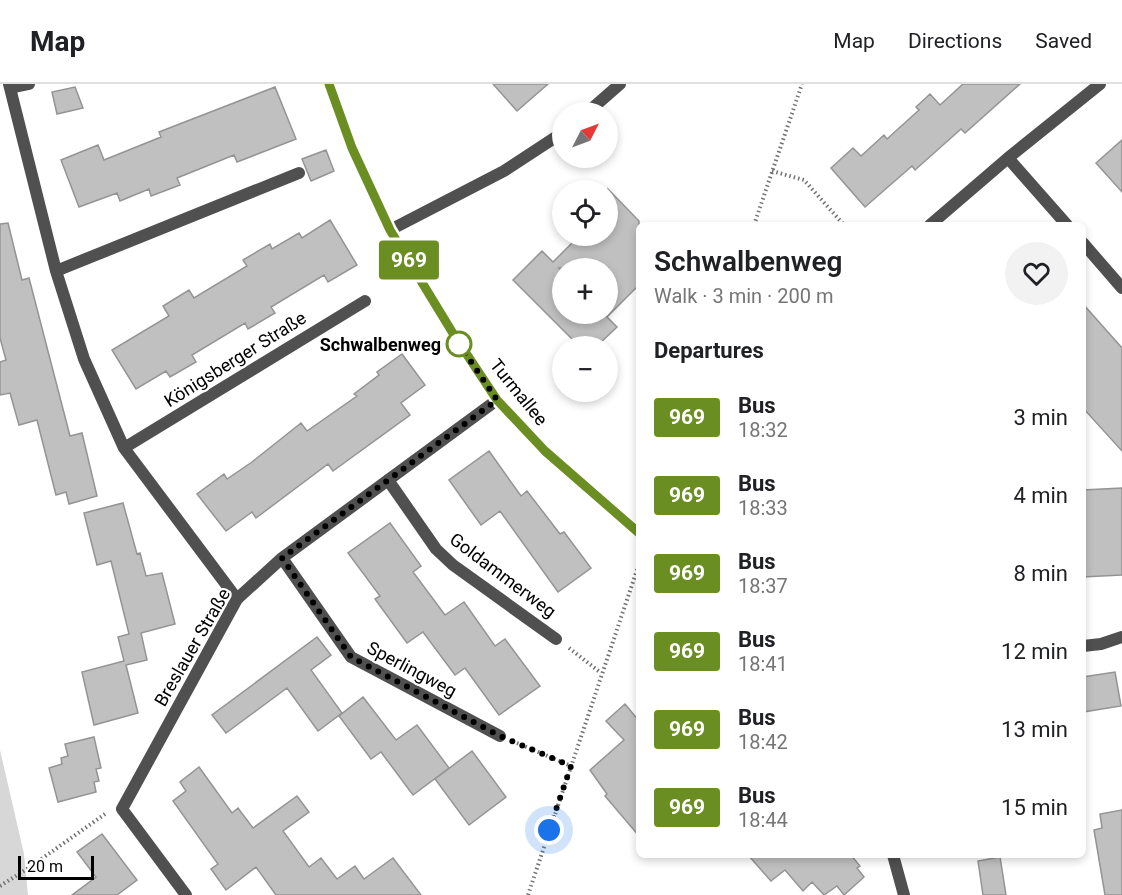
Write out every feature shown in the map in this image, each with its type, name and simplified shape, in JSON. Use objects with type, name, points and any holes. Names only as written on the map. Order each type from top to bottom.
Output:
[{"type":"street","points":[[29,84],[10,86],[56,271],[84,359],[124,448],[237,599]]},
{"type":"street","name":"Turmallee","points":[[329,84],[352,148],[390,230],[497,400],[545,451],[636,530]]},
{"type":"street","points":[[599,102],[620,84]]},
{"type":"street","points":[[933,222],[1008,158],[1101,84]]},
{"type":"street","points":[[390,230],[504,171],[552,140]]},
{"type":"street","points":[[1008,158],[1064,222]]},
{"type":"street","points":[[56,271],[299,173]]},
{"type":"street","points":[[1086,246],[1122,288]]},
{"type":"street","name":"Königsberger Straße","points":[[124,448],[365,301]]},
{"type":"street","name":"Breslauer Straße","points":[[122,808],[237,599],[282,558],[497,400]]},
{"type":"street","name":"Goldammerweg","points":[[388,480],[436,549],[453,565],[556,639]]},
{"type":"street","name":"Sperlingweg","points":[[282,558],[351,657],[500,736]]},
{"type":"street","points":[[1086,646],[1101,644],[1122,637]]},
{"type":"street","points":[[122,808],[186,895]]},
{"type":"street","points":[[894,858],[904,895]]},
{"type":"path","points":[[755,222],[802,84]]},
{"type":"path","points":[[772,171],[804,180],[841,222]]},
{"type":"path","points":[[528,895],[636,573]]},
{"type":"path","points":[[556,639],[601,673]]},
{"type":"path","points":[[500,736],[571,766]]},
{"type":"path","points":[[0,885],[112,810],[122,808]]},
{"type":"shaded area","points":[[0,750],[24,854],[28,895],[0,895]]},
{"type":"building","points":[[493,84],[548,84],[517,111]]},
{"type":"building","points":[[963,84],[1020,84],[965,133],[961,129],[915,170],[912,166],[865,207],[831,168],[853,148],[861,156],[884,135],[887,139],[919,110],[916,107],[930,94],[940,105]]},
{"type":"building","points":[[75,87],[83,108],[57,114],[52,92]]},
{"type":"building","points":[[275,87],[296,139],[237,162],[234,155],[177,178],[180,185],[151,196],[149,189],[120,201],[117,193],[79,207],[61,160],[98,145],[104,160],[161,137],[159,132]]},
{"type":"building","points":[[1122,140],[1122,192],[1096,163]]},
{"type":"building","points":[[326,150],[334,171],[311,181],[302,159]]},
{"type":"building","points":[[618,199],[639,221],[636,222],[636,288],[618,306],[618,258],[557,258],[569,246],[618,246]]},
{"type":"building","points":[[330,220],[357,265],[328,282],[324,275],[271,307],[275,313],[248,329],[245,323],[192,355],[196,362],[170,377],[166,371],[136,389],[112,350],[169,316],[163,306],[189,290],[194,298],[247,266],[243,260],[270,244],[272,249],[299,233],[302,238]]},
{"type":"building","points":[[8,223],[22,280],[29,278],[70,436],[82,433],[97,496],[69,504],[66,492],[56,495],[37,420],[19,425],[10,393],[0,395],[0,362],[6,360],[0,338],[0,224]]},
{"type":"building","points":[[542,251],[552,261],[552,319],[513,280]]},
{"type":"building","points":[[1086,307],[1122,348],[1122,451],[1086,411]]},
{"type":"building","points":[[557,324],[614,324],[617,327],[608,336],[569,336]]},
{"type":"building","points":[[402,354],[425,385],[401,403],[410,415],[333,471],[328,464],[256,518],[252,512],[226,531],[197,494],[224,474],[227,479],[252,462],[301,423],[307,431],[357,396],[354,394],[379,375],[377,372]]},
{"type":"building","points":[[489,451],[521,496],[527,491],[560,534],[564,532],[591,568],[558,592],[500,511],[481,525],[449,480]]},
{"type":"building","points":[[1122,488],[1122,575],[1086,577],[1086,490]]},
{"type":"building","points":[[123,503],[137,554],[140,553],[146,576],[162,573],[175,624],[141,633],[147,660],[126,665],[138,713],[94,725],[82,672],[124,661],[118,637],[129,634],[111,561],[97,565],[84,513]]},
{"type":"building","points":[[390,523],[421,566],[413,572],[445,615],[464,602],[495,646],[505,639],[540,686],[499,715],[465,668],[455,675],[423,632],[407,643],[375,599],[380,596],[348,553]]},
{"type":"building","points":[[317,637],[331,655],[311,670],[342,713],[318,731],[287,688],[226,733],[212,715]]},
{"type":"building","points":[[1115,672],[1121,706],[1086,712],[1086,677]]},
{"type":"building","points":[[363,697],[396,740],[417,725],[449,768],[413,795],[381,752],[371,759],[339,716]]},
{"type":"building","points":[[625,704],[636,717],[636,832],[605,796],[607,794],[590,770],[624,740],[606,721]]},
{"type":"building","points":[[94,737],[101,768],[96,769],[99,781],[94,782],[96,792],[58,802],[49,768],[62,764],[61,758],[68,756],[65,744]]},
{"type":"building","points":[[472,751],[506,797],[469,825],[435,779]]},
{"type":"building","points":[[199,767],[232,813],[238,808],[253,828],[297,796],[309,812],[283,831],[309,867],[321,858],[337,879],[355,866],[364,879],[393,858],[421,895],[276,895],[256,867],[226,890],[211,869],[218,864],[173,801],[186,791],[180,782]]},
{"type":"building","points":[[1122,810],[1122,895],[1105,895],[1094,830],[1102,828],[1100,814]]},
{"type":"building","points":[[102,834],[137,880],[117,895],[72,895],[96,877],[77,852]]},
{"type":"building","points":[[751,858],[853,858],[860,866],[857,868],[864,877],[844,895],[837,886],[824,895],[812,882],[803,891],[785,870],[771,881]]},
{"type":"building","points":[[1000,858],[1006,895],[983,895],[978,861]]},
{"type":"bus line","name":"969","points":[[329,84],[352,148],[390,230],[497,400],[545,451],[636,530]]},
{"type":"place","name":"Schwalbenweg","points":[[459,344]]},
{"type":"route","points":[[459,344],[497,400],[282,558],[351,657],[500,736],[571,766],[549,830]]}]
